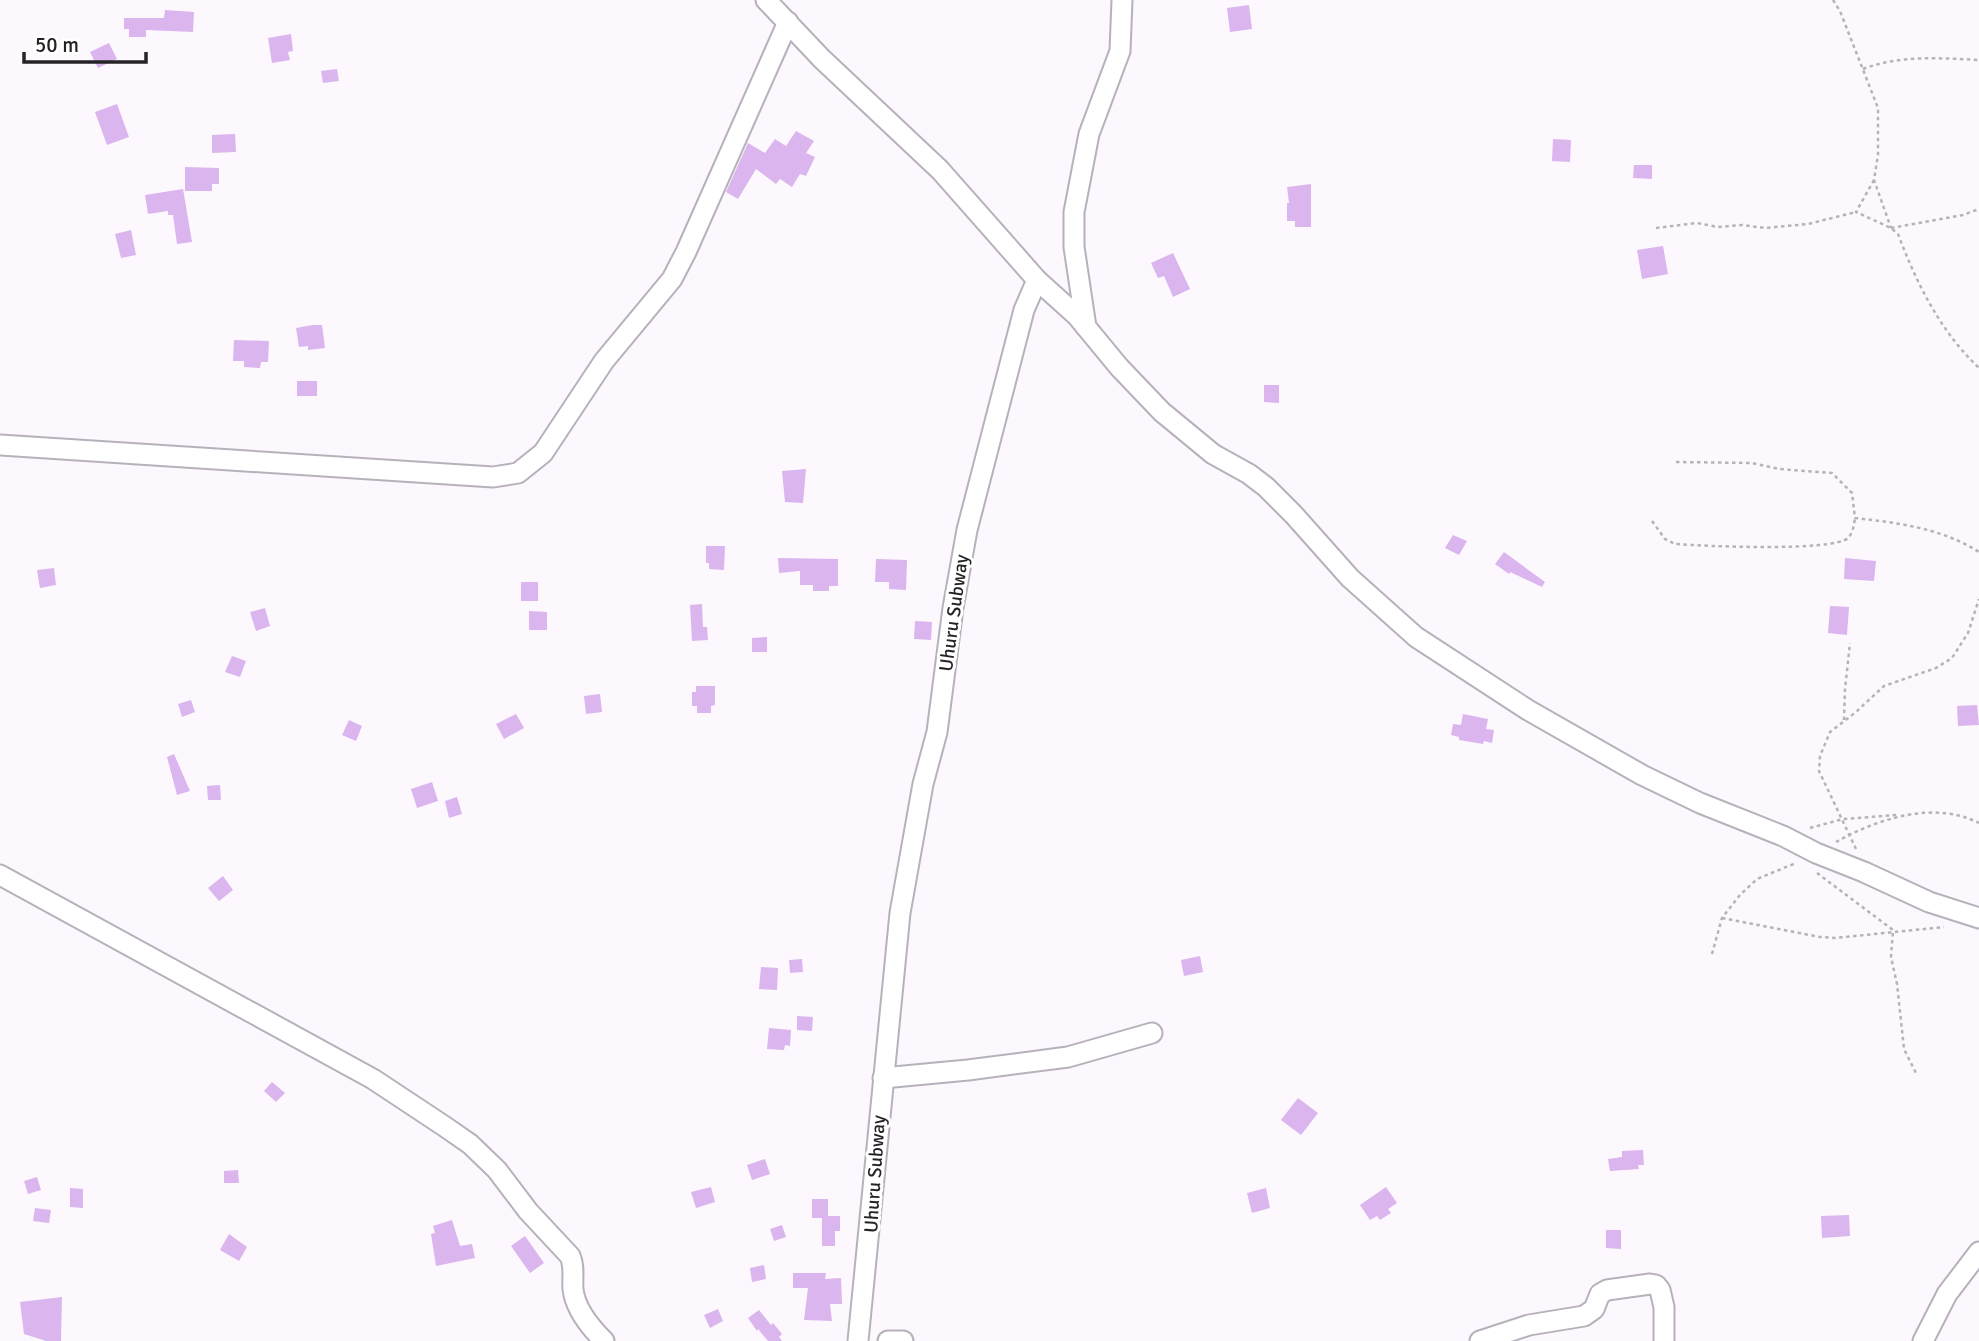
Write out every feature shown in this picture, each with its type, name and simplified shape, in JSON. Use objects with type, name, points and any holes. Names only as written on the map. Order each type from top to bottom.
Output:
[{"type":"street","points":[[766,0],[822,59],[940,170],[1037,280],[1067,306],[1162,412],[1213,454],[1266,487],[1350,578],[1416,637],[1528,710],[1613,760],[1700,803],[1783,836],[1929,902],[1979,918]]},
{"type":"street","points":[[1086,327],[1074,247],[1074,212],[1088,134],[1119,51],[1122,0]]},
{"type":"street","points":[[0,445],[494,477],[518,473],[543,453],[604,361],[679,267],[788,23]]},
{"type":"street","name":"Uhuru Subway","points":[[858,1341],[900,913],[923,784],[937,732],[953,608],[967,530],[1024,310],[1037,280]]},
{"type":"street","points":[[0,875],[373,1079],[470,1144],[497,1170],[528,1211],[570,1256],[576,1304],[594,1332],[604,1341]]},
{"type":"street","points":[[883,1078],[1068,1056],[1152,1033]]},
{"type":"street","points":[[1923,1341],[1947,1294],[1979,1252]]},
{"type":"street","points":[[1480,1341],[1530,1325],[1584,1316],[1594,1308],[1600,1294],[1607,1290],[1650,1284],[1656,1285],[1662,1297],[1664,1341]]},
{"type":"street","points":[[888,1341],[902,1341]]},
{"type":"path","points":[[1833,0],[1878,108],[1878,155],[1874,180],[1856,212]]},
{"type":"path","points":[[1863,69],[1880,62],[1895,60],[1979,60]]},
{"type":"path","points":[[1874,180],[1891,228]]},
{"type":"path","points":[[1891,228],[1963,215],[1979,209]]},
{"type":"path","points":[[1656,228],[1698,223],[1717,227],[1742,225],[1765,228],[1808,224],[1856,212],[1898,234],[1930,307],[1953,340],[1979,369]]},
{"type":"path","points":[[1651,521],[1665,539],[1675,544],[1807,547],[1832,545],[1847,539],[1852,532],[1855,518],[1852,493],[1832,473],[1779,469],[1752,463],[1676,462]]},
{"type":"path","points":[[1855,518],[1921,528],[1947,535],[1979,552]]},
{"type":"path","points":[[1850,834],[1819,771],[1820,756],[1830,732],[1884,686],[1936,668],[1952,658],[1968,633],[1979,599]]},
{"type":"path","points":[[1844,720],[1850,643]]},
{"type":"path","points":[[1783,836],[1843,820],[1937,812],[1955,814],[1979,822]]},
{"type":"path","points":[[1712,954],[1722,918],[1757,879],[1816,853],[1850,834],[1903,815]]},
{"type":"path","points":[[1835,886],[1893,930]]},
{"type":"path","points":[[1722,918],[1820,937],[1848,937],[1893,930],[1950,927]]},
{"type":"path","points":[[1893,930],[1891,957],[1897,984],[1904,1049],[1916,1073]]},
{"type":"building","points":[[1249,5],[1252,29],[1230,32],[1227,8]]},
{"type":"building","points":[[165,10],[194,12],[193,32],[146,30],[146,37],[129,37],[129,29],[124,29],[124,18],[164,18]]},
{"type":"building","points":[[291,34],[293,51],[288,52],[290,60],[272,63],[268,38]]},
{"type":"building","points":[[109,43],[117,59],[98,68],[90,52]]},
{"type":"building","points":[[337,69],[339,81],[323,83],[321,71]]},
{"type":"building","points":[[117,104],[129,137],[107,145],[95,112]]},
{"type":"building","points":[[796,131],[814,141],[806,153],[815,157],[806,176],[800,174],[792,187],[780,179],[776,184],[756,169],[738,199],[726,192],[748,143],[765,153],[775,139],[786,146]]},
{"type":"building","points":[[235,134],[236,152],[212,153],[212,135]]},
{"type":"building","points":[[1553,139],[1571,140],[1570,162],[1552,161]]},
{"type":"building","points":[[1634,165],[1652,165],[1652,179],[1633,178]]},
{"type":"building","points":[[185,167],[219,168],[219,184],[212,184],[212,191],[185,191]]},
{"type":"building","points":[[1311,184],[1311,227],[1295,227],[1295,221],[1287,221],[1287,187]]},
{"type":"building","points":[[183,189],[192,242],[177,244],[173,215],[168,215],[168,211],[148,214],[145,195]]},
{"type":"building","points":[[131,230],[136,255],[121,258],[115,234]]},
{"type":"building","points":[[1663,246],[1668,274],[1642,279],[1637,250]]},
{"type":"building","points":[[1173,253],[1190,289],[1173,297],[1164,276],[1158,278],[1151,263]]},
{"type":"building","points":[[322,325],[325,348],[308,350],[308,346],[299,347],[296,328]]},
{"type":"building","points":[[234,340],[269,341],[268,362],[261,362],[260,368],[244,367],[244,361],[233,361]]},
{"type":"building","points":[[297,381],[317,381],[317,396],[297,396]]},
{"type":"building","points":[[1264,385],[1279,385],[1279,403],[1264,402]]},
{"type":"building","points":[[806,469],[803,503],[785,502],[782,471]]},
{"type":"building","points":[[1453,535],[1467,541],[1459,555],[1445,548]]},
{"type":"building","points":[[706,546],[725,546],[724,570],[709,569],[709,563],[706,563]]},
{"type":"building","points":[[1504,552],[1545,582],[1542,587],[1510,572],[1509,574],[1495,564]]},
{"type":"building","points":[[778,558],[838,559],[838,586],[829,586],[829,591],[813,591],[813,585],[800,585],[800,571],[779,573]]},
{"type":"building","points":[[1845,558],[1876,561],[1874,581],[1844,579]]},
{"type":"building","points":[[876,559],[907,560],[906,590],[889,589],[889,582],[875,582]]},
{"type":"building","points":[[54,568],[56,585],[40,588],[37,570]]},
{"type":"building","points":[[521,582],[538,582],[538,601],[521,601]]},
{"type":"building","points":[[702,604],[703,627],[707,627],[708,640],[692,641],[690,605]]},
{"type":"building","points":[[1830,606],[1849,607],[1847,635],[1828,633]]},
{"type":"building","points":[[265,608],[270,626],[256,631],[250,612]]},
{"type":"building","points":[[529,611],[547,612],[547,630],[529,630]]},
{"type":"building","points":[[915,621],[932,622],[931,640],[914,639]]},
{"type":"building","points":[[767,637],[767,652],[752,652],[752,638]]},
{"type":"building","points":[[232,656],[246,661],[240,677],[225,672]]},
{"type":"building","points":[[696,686],[715,686],[715,705],[711,706],[711,713],[697,713],[697,706],[692,706],[692,692],[696,692]]},
{"type":"building","points":[[600,694],[602,712],[586,714],[584,696]]},
{"type":"building","points":[[191,700],[195,712],[182,717],[178,704]]},
{"type":"building","points":[[1977,705],[1979,725],[1958,726],[1957,706]]},
{"type":"building","points":[[516,714],[524,728],[504,739],[496,724]]},
{"type":"building","points":[[1463,714],[1488,719],[1486,729],[1494,730],[1492,743],[1459,740],[1459,737],[1451,735],[1453,724],[1461,725]]},
{"type":"building","points":[[349,720],[362,726],[356,741],[342,735]]},
{"type":"building","points":[[174,754],[190,791],[177,795],[167,757]]},
{"type":"building","points":[[432,782],[438,801],[417,808],[411,789]]},
{"type":"building","points":[[220,785],[221,800],[208,800],[207,786]]},
{"type":"building","points":[[457,797],[462,814],[449,818],[445,801]]},
{"type":"building","points":[[223,876],[233,890],[219,901],[208,888]]},
{"type":"building","points":[[1200,956],[1203,972],[1184,976],[1181,960]]},
{"type":"building","points":[[802,959],[803,972],[790,973],[789,960]]},
{"type":"building","points":[[761,967],[778,968],[777,990],[759,989]]},
{"type":"building","points":[[797,1016],[813,1017],[812,1031],[797,1030]]},
{"type":"building","points":[[769,1028],[791,1030],[790,1046],[785,1045],[784,1050],[767,1049]]},
{"type":"building","points":[[272,1082],[285,1093],[276,1102],[264,1091]]},
{"type":"building","points":[[1298,1098],[1318,1113],[1301,1135],[1281,1120]]},
{"type":"building","points":[[1643,1150],[1644,1165],[1638,1165],[1639,1169],[1610,1171],[1608,1159],[1622,1157],[1622,1151]]},
{"type":"building","points":[[765,1159],[770,1174],[752,1180],[747,1165]]},
{"type":"building","points":[[238,1170],[239,1183],[224,1183],[224,1171]]},
{"type":"building","points":[[37,1177],[41,1190],[28,1194],[24,1181]]},
{"type":"building","points":[[711,1187],[715,1202],[696,1208],[691,1192]]},
{"type":"building","points":[[1386,1187],[1397,1203],[1388,1209],[1391,1213],[1380,1220],[1377,1216],[1370,1220],[1360,1205]]},
{"type":"building","points":[[70,1188],[83,1189],[83,1208],[70,1207]]},
{"type":"building","points":[[1266,1188],[1270,1208],[1252,1213],[1247,1193]]},
{"type":"building","points":[[812,1199],[828,1199],[828,1216],[840,1216],[840,1231],[835,1231],[835,1246],[822,1246],[822,1218],[812,1218]]},
{"type":"building","points":[[35,1208],[51,1210],[49,1223],[33,1221]]},
{"type":"building","points":[[1849,1215],[1850,1236],[1822,1238],[1821,1216]]},
{"type":"building","points":[[452,1220],[460,1246],[472,1244],[475,1258],[436,1266],[431,1234],[435,1233],[433,1226]]},
{"type":"building","points":[[782,1225],[786,1237],[774,1241],[770,1229]]},
{"type":"building","points":[[1606,1230],[1621,1230],[1621,1249],[1606,1248]]},
{"type":"building","points":[[229,1234],[247,1247],[239,1261],[220,1250]]},
{"type":"building","points":[[525,1236],[544,1263],[530,1273],[511,1246]]},
{"type":"building","points":[[764,1265],[766,1279],[752,1282],[750,1268]]},
{"type":"building","points":[[793,1273],[826,1273],[825,1279],[841,1278],[842,1304],[830,1304],[832,1321],[804,1320],[808,1288],[793,1288]]},
{"type":"building","points":[[62,1297],[61,1341],[46,1341],[24,1334],[20,1302]]},
{"type":"building","points":[[718,1309],[723,1321],[710,1328],[704,1315]]},
{"type":"building","points":[[759,1310],[782,1334],[779,1337],[782,1341],[768,1341],[758,1329],[757,1331],[748,1318]]}]
